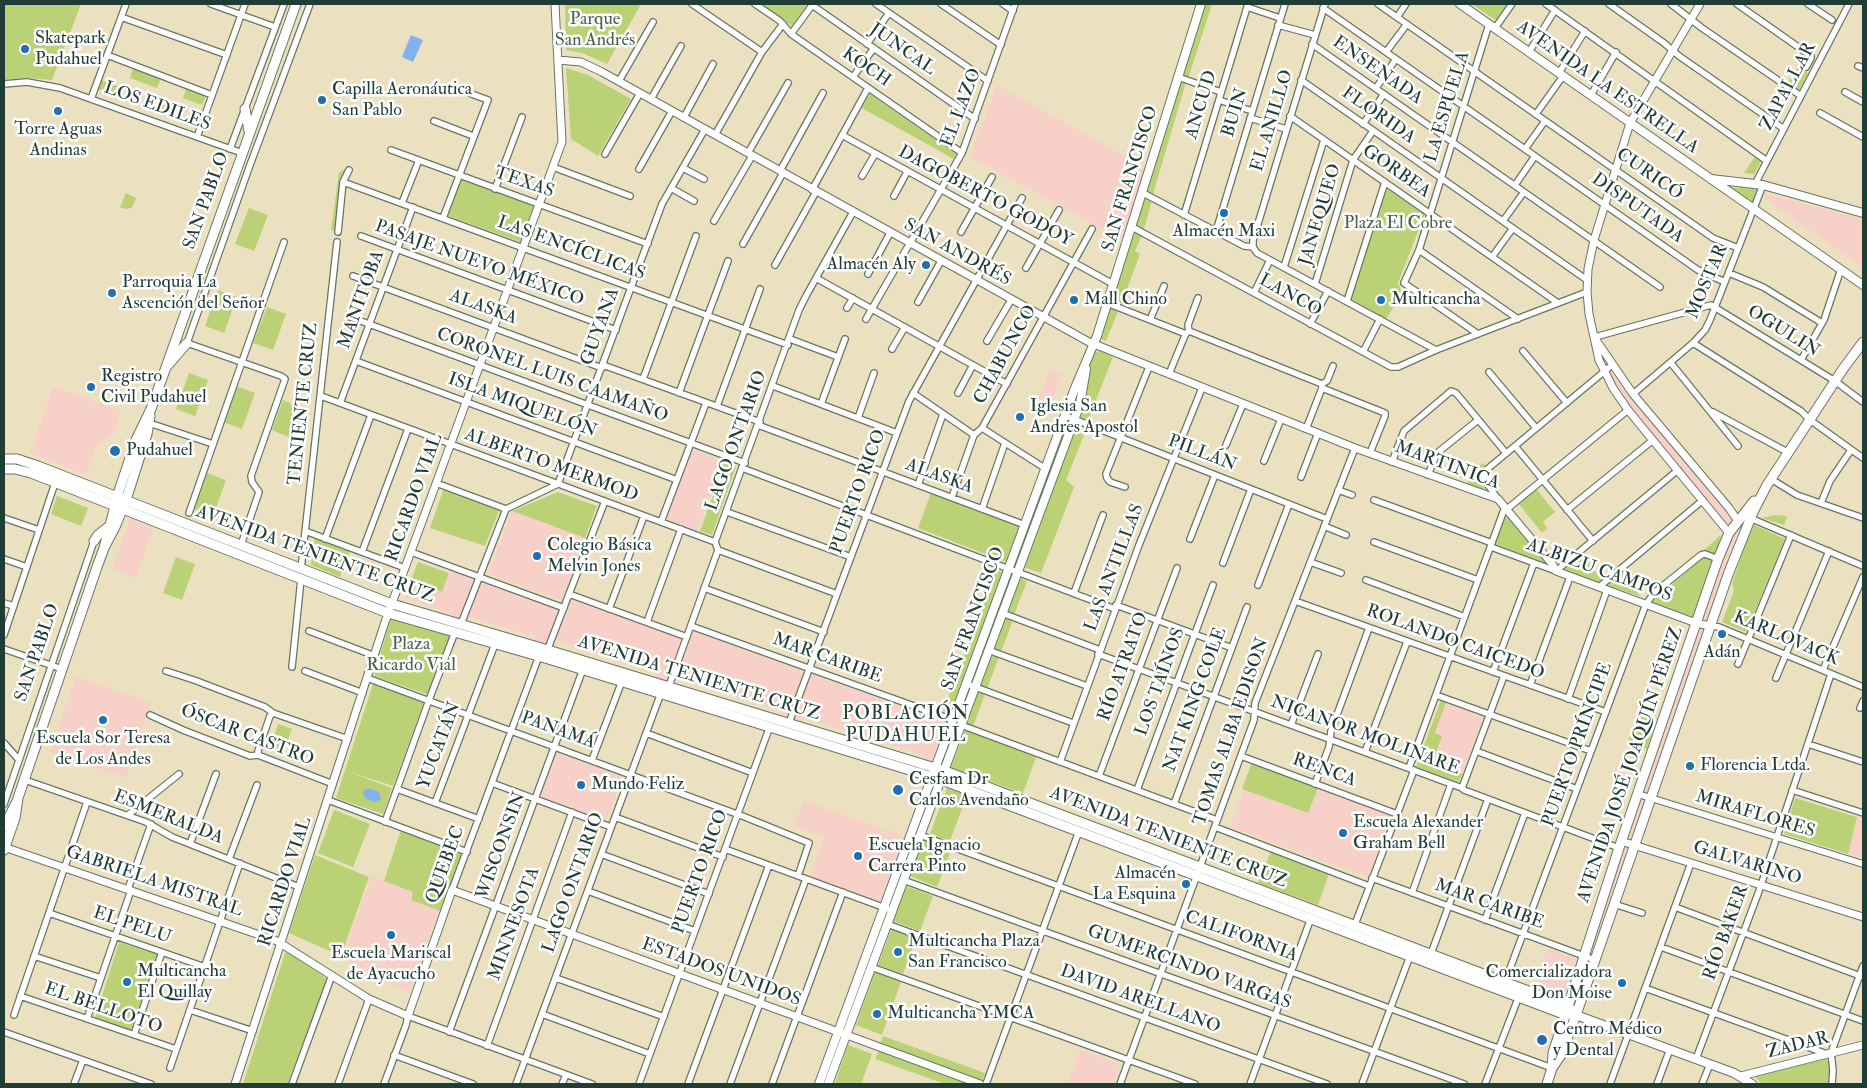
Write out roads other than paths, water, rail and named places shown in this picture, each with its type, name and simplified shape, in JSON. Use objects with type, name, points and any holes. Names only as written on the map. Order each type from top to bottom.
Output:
[{"type":"main road","name":"SAN PABLO","points":[[104,548],[108,527],[120,503],[139,432],[151,409],[296,4]]},
{"type":"main road","name":"SAN FRANCISCO","points":[[828,1084],[887,924],[888,909],[903,880],[920,835],[953,720],[1075,388],[1094,344],[1201,4]]},
{"type":"main road","name":"AVENIDA LA ESTRELLA","points":[[1460,4],[1863,285]]},
{"type":"main road","points":[[245,109],[249,132]]},
{"type":"main road","name":"AVENIDA LA ESTRELLA","points":[[1711,179],[1759,184],[1863,213]]},
{"type":"main road","name":"AVENIDA JOSÉ JOAQUÍN PÉREZ","points":[[1547,1084],[1552,1068],[1561,1055],[1584,957],[1620,844],[1718,559],[1729,533],[1769,482],[1835,381],[1863,342]]},
{"type":"main road","points":[[165,369],[187,343]]},
{"type":"main road","name":"SAN FRANCISCO","points":[[819,1084],[939,774],[961,725],[1082,397],[1087,362]]},
{"type":"main road","name":"SAN PABLO","points":[[4,827],[25,780],[104,548],[150,423],[151,409]]},
{"type":"main road","name":"AVENIDA TENIENTE CRUZ","points":[[4,459],[17,459],[31,463],[120,503],[262,559],[301,579],[456,632],[496,644],[669,686],[790,723],[939,774],[1430,958],[1518,996],[1570,1012],[1710,1064],[1740,1076],[1751,1084]]},
{"type":"main road","name":"AVENIDA TENIENTE CRUZ","points":[[4,469],[19,470],[241,545],[262,559],[301,569],[390,609],[461,624],[583,669],[770,726],[939,774],[1079,831],[1198,871],[1311,918],[1353,929],[1410,956],[1430,958],[1506,982],[1570,1012]]},
{"type":"main road","name":"AVENIDA JOSÉ JOAQUÍN PÉREZ","points":[[1570,1012],[1594,960],[1729,570],[1750,518],[1769,482]]},
{"type":"main road","points":[[1729,570],[1739,536],[1738,521]]},
{"type":"main road","points":[[94,541],[108,527]]},
{"type":"main road","points":[[1659,732],[1672,736]]},
{"type":"main road","name":"SAN PABLO","points":[[4,848],[15,818],[18,798]]},
{"type":"street","points":[[91,99],[126,4]]},
{"type":"street","points":[[211,4],[275,27]]},
{"type":"street","points":[[197,137],[246,4]]},
{"type":"street","name":"SAN PABLO","points":[[230,149],[284,4]]},
{"type":"street","name":"SAN PABLO","points":[[187,343],[310,4]]},
{"type":"street","name":"RICARDO VIAL","points":[[235,1084],[390,609],[540,204],[563,136],[555,4]]},
{"type":"street","points":[[694,4],[762,52]]},
{"type":"street","name":"KOCH","points":[[755,4],[783,24],[791,34],[962,153]]},
{"type":"street","points":[[791,34],[813,4]]},
{"type":"street","name":"JUNCAL","points":[[813,4],[975,119]]},
{"type":"street","points":[[876,4],[887,8],[988,82]]},
{"type":"street","points":[[941,4],[1001,46]]},
{"type":"street","points":[[1003,4],[1013,10]]},
{"type":"street","name":"EL LAZO","points":[[866,319],[962,153],[1015,4]]},
{"type":"street","name":"BUIN","points":[[1216,231],[1285,4]]},
{"type":"street","name":"CURICÓ","points":[[1378,4],[1713,238],[1738,248]]},
{"type":"street","points":[[1397,17],[1406,4]]},
{"type":"street","name":"LA ESPUELA","points":[[1478,334],[1404,283],[1419,250],[1475,71],[1492,26],[1512,4]]},
{"type":"street","points":[[1546,4],[1768,161]]},
{"type":"street","points":[[1609,4],[1784,129]]},
{"type":"street","points":[[1671,4],[1691,20],[1801,96]]},
{"type":"street","points":[[1700,4],[1630,123],[1594,240],[1586,292],[1588,314],[1599,360],[1604,372],[1628,410],[1729,533]]},
{"type":"street","points":[[1737,4],[1811,56],[1806,68]]},
{"type":"street","points":[[1808,4],[1832,20]]},
{"type":"street","name":"ZAPALLAR","points":[[1759,184],[1784,129],[1850,4]]},
{"type":"street","points":[[1248,6],[1280,18]]},
{"type":"street","name":"ANCUD","points":[[1184,215],[1248,6]]},
{"type":"street","name":"EL ANILLO","points":[[1253,248],[1252,243],[1324,6]]},
{"type":"street","name":"DISPUTADA","points":[[1324,6],[1386,52],[1701,272],[1725,282]]},
{"type":"street","points":[[867,44],[887,8]]},
{"type":"street","points":[[1529,52],[1555,10]]},
{"type":"street","points":[[121,17],[227,55]]},
{"type":"street","points":[[619,81],[653,22]]},
{"type":"street","points":[[715,135],[762,52],[783,24]]},
{"type":"street","points":[[1386,52],[1407,24]]},
{"type":"street","name":"ENSENADA","points":[[1278,25],[1315,35]]},
{"type":"street","points":[[1536,114],[1585,31]]},
{"type":"street","name":"ENSENADA","points":[[1312,44],[1660,286]]},
{"type":"street","points":[[652,99],[681,46]]},
{"type":"street","points":[[853,77],[874,48]]},
{"type":"street","points":[[1591,95],[1616,52]]},
{"type":"street","points":[[107,55],[212,95]]},
{"type":"street","points":[[1376,88],[1396,59]]},
{"type":"street","name":"SAN ANDRÉS","points":[[558,60],[581,62],[619,81],[814,191],[1094,344],[1355,448]]},
{"type":"street","points":[[684,118],[713,64]]},
{"type":"street","points":[[1178,77],[1222,92]]},
{"type":"street","name":"FLORIDA","points":[[1301,80],[1587,280]]},
{"type":"street","name":"LOS EDILES","points":[[4,84],[27,82],[45,84],[242,153]]},
{"type":"street","points":[[714,221],[788,83]]},
{"type":"street","points":[[775,265],[868,88]]},
{"type":"street","points":[[443,218],[488,100],[461,90]]},
{"type":"street","points":[[1844,92],[1863,102]]},
{"type":"street","points":[[605,154],[640,93]]},
{"type":"street","points":[[743,244],[823,93]]},
{"type":"street","points":[[1363,124],[1384,94]]},
{"type":"street","points":[[1219,100],[1252,111]]},
{"type":"street","points":[[639,169],[672,111]]},
{"type":"street","points":[[1820,113],[1863,137]]},
{"type":"street","name":"GORBEA","points":[[1290,116],[1558,303]]},
{"type":"street","points":[[495,189],[522,117]]},
{"type":"street","points":[[1250,118],[1286,129]]},
{"type":"street","points":[[434,121],[473,136]]},
{"type":"street","points":[[1525,149],[1545,121]]},
{"type":"street","name":"GUYANA","points":[[558,484],[589,405],[662,204],[705,129]]},
{"type":"street","name":"JANEQUEO","points":[[1315,284],[1353,160],[1373,131]]},
{"type":"street","name":"DAGOBERTO GODOY","points":[[842,135],[1113,284]]},
{"type":"street","points":[[1284,267],[1324,140]]},
{"type":"street","name":"TEXAS","points":[[392,150],[648,244]]},
{"type":"street","points":[[862,176],[875,154]]},
{"type":"street","points":[[1514,185],[1535,156]]},
{"type":"street","points":[[402,203],[419,160]]},
{"type":"street","points":[[553,167],[630,196]]},
{"type":"street","points":[[683,168],[704,179]]},
{"type":"street","points":[[338,232],[343,182],[349,170]]},
{"type":"street","points":[[894,196],[907,172]]},
{"type":"street","points":[[961,232],[992,177]]},
{"type":"street","name":"LAS ENCÍCLICAS","points":[[343,182],[745,329],[838,357]]},
{"type":"street","points":[[1347,301],[1385,182]]},
{"type":"street","name":"MOSTAR","points":[[1633,394],[1693,343],[1705,330],[1754,209],[1759,184]]},
{"type":"street","points":[[671,188],[694,201]]},
{"type":"street","points":[[1503,221],[1524,192]]},
{"type":"street","points":[[1143,193],[1246,247],[1253,248],[1270,260],[1436,350],[1586,292]]},
{"type":"street","name":"PUERTO RICO","points":[[790,723],[882,471],[913,393],[1022,198]]},
{"type":"street","name":"MANITOBA","points":[[340,403],[413,207]]},
{"type":"street","points":[[1026,268],[1060,210]]},
{"type":"street","name":"LAGO ONTARIO","points":[[716,542],[803,303],[853,212]]},
{"type":"street","name":"LANCO","points":[[1132,227],[1393,367],[1436,350]]},
{"type":"street","points":[[1492,257],[1512,228]]},
{"type":"street","name":"CHABUNCO","points":[[952,497],[974,435],[982,428],[1092,229]]},
{"type":"street","points":[[868,274],[890,233]]},
{"type":"street","name":"PASAJE NUEVO MÉXICO","points":[[361,236],[616,330]]},
{"type":"street","points":[[643,379],[696,236]]},
{"type":"street","points":[[189,513],[284,242]]},
{"type":"street","name":"TENIENTE CRUZ","points":[[301,569],[321,396],[319,390],[337,242]]},
{"type":"street","points":[[1419,250],[1518,319]]},
{"type":"street","points":[[1254,293],[1270,260]]},
{"type":"street","points":[[679,393],[728,261]]},
{"type":"street","points":[[918,302],[941,261]]},
{"type":"street","points":[[1800,360],[1822,324],[1841,269]]},
{"type":"street","points":[[1729,273],[1768,290],[1822,324]]},
{"type":"street","name":"ALASKA","points":[[353,276],[494,328],[717,406],[1025,525]]},
{"type":"street","points":[[816,278],[1007,384]]},
{"type":"street","points":[[1150,320],[1164,286]]},
{"type":"street","points":[[717,406],[760,289]]},
{"type":"street","points":[[1310,324],[1328,291]]},
{"type":"street","points":[[847,308],[853,298]]},
{"type":"street","points":[[1169,374],[1187,332],[1198,298]]},
{"type":"street","points":[[987,341],[1011,300]]},
{"type":"street","points":[[1107,303],[1187,332],[1384,413],[1385,416],[1370,454]]},
{"type":"street","points":[[1595,337],[1707,305],[1715,307]]},
{"type":"street","name":"OGULIN","points":[[1715,307],[1835,381],[1863,402]]},
{"type":"street","name":"CORONEL LUIS CAAMAÑO","points":[[350,317],[691,443],[866,514],[1074,593],[1157,620],[1232,648]]},
{"type":"street","points":[[1363,352],[1380,319]]},
{"type":"street","points":[[892,349],[905,327]]},
{"type":"street","points":[[1595,337],[1633,394],[1738,521]]},
{"type":"street","points":[[821,404],[845,339]]},
{"type":"street","points":[[187,343],[282,376],[285,379],[251,476],[252,482],[259,492],[241,545]]},
{"type":"street","points":[[1693,343],[1801,411],[1810,420],[1863,458]]},
{"type":"street","points":[[1523,351],[1567,403]]},
{"type":"street","name":"ISLA MIQUELÓN","points":[[356,361],[677,480]]},
{"type":"street","points":[[1670,363],[1738,446]]},
{"type":"street","points":[[958,393],[973,365]]},
{"type":"street","points":[[1498,499],[1482,476],[1485,471],[1612,365]]},
{"type":"street","points":[[1125,487],[1110,482],[1106,476],[1149,366]]},
{"type":"street","points":[[1306,429],[1322,386],[1327,381],[1333,366]]},
{"type":"street","points":[[1489,372],[1536,428]]},
{"type":"street","points":[[858,418],[874,373]]},
{"type":"street","points":[[773,386],[897,433]]},
{"type":"street","name":"LAS ANTILLAS","points":[[1060,762],[1115,607],[1202,388]]},
{"type":"street","points":[[1392,462],[1404,431],[1452,391],[1506,453]]},
{"type":"street","points":[[913,393],[974,435]]},
{"type":"street","name":"ALBERTO MERMOD","points":[[321,396],[716,542]]},
{"type":"street","points":[[661,522],[706,402]]},
{"type":"street","points":[[1226,445],[1242,404]]},
{"type":"street","points":[[1353,929],[1397,814],[1436,695],[1506,508],[1628,410]]},
{"type":"street","points":[[1709,410],[1788,453]]},
{"type":"street","points":[[918,484],[943,414]]},
{"type":"street","points":[[325,539],[371,415]]},
{"type":"street","name":"PILLÁN","points":[[1066,416],[1327,519]]},
{"type":"street","points":[[1264,461],[1281,419]]},
{"type":"street","points":[[1428,475],[1437,453],[1478,420]]},
{"type":"street","points":[[150,423],[213,444]]},
{"type":"street","points":[[982,428],[1046,469]]},
{"type":"street","points":[[362,552],[408,429]]},
{"type":"street","points":[[1301,477],[1318,433]]},
{"type":"street","points":[[1567,510],[1653,440]]},
{"type":"street","points":[[982,509],[1005,443]]},
{"type":"street","points":[[1515,446],[1593,541]]},
{"type":"street","name":"MARTINICA","points":[[1355,448],[1498,499],[1556,571]]},
{"type":"street","name":"TOMAS ALBA EDISON","points":[[1120,1084],[1254,720],[1255,702],[1355,448]]},
{"type":"street","points":[[1821,503],[1830,482],[1852,450]]},
{"type":"street","points":[[1556,571],[1678,470]]},
{"type":"street","points":[[1190,539],[1215,475]]},
{"type":"street","points":[[1769,482],[1863,518]]},
{"type":"street","points":[[4,635],[55,483]]},
{"type":"street","points":[[436,483],[506,509]]},
{"type":"street","points":[[461,624],[506,509],[558,484]]},
{"type":"street","points":[[1223,563],[1251,489]]},
{"type":"street","points":[[1338,490],[1352,496]]},
{"type":"street","name":"ALBIZU CAMPOS","points":[[1374,500],[1570,577],[1696,623]]},
{"type":"street","points":[[1599,587],[1703,500]]},
{"type":"street","name":"QUEBEC","points":[[384,1084],[452,890],[512,730],[564,608],[604,501]]},
{"type":"street","points":[[1258,585],[1289,504]]},
{"type":"street","points":[[727,512],[851,557]]},
{"type":"street","points":[[1074,593],[1104,515]]},
{"type":"street","points":[[610,608],[644,516]]},
{"type":"street","points":[[4,518],[39,530]]},
{"type":"street","points":[[1750,518],[1863,566]]},
{"type":"street","points":[[1324,526],[1346,535]]},
{"type":"street","points":[[647,622],[681,529]]},
{"type":"street","points":[[305,531],[405,568]]},
{"type":"street","points":[[1738,664],[1791,535]]},
{"type":"street","name":"SAN PABLO","points":[[4,804],[94,541]]},
{"type":"street","points":[[669,686],[718,550],[716,542]]},
{"type":"street","points":[[1374,542],[1478,580]]},
{"type":"street","points":[[718,550],[837,594]]},
{"type":"street","points":[[1776,678],[1829,551]]},
{"type":"street","points":[[411,552],[564,608]]},
{"type":"street","name":"PUERTO PRÍNCIPE","points":[[1506,982],[1646,604],[1654,593],[1701,555],[1705,554],[1718,559]]},
{"type":"street","points":[[4,559],[27,567]]},
{"type":"street","points":[[1310,562],[1340,573]]},
{"type":"street","points":[[1493,672],[1534,563]]},
{"type":"street","name":"RÍO ATRATO","points":[[1099,776],[1177,568]]},
{"type":"street","points":[[1530,685],[1570,577]]},
{"type":"street","points":[[1823,670],[1863,577]]},
{"type":"street","points":[[292,667],[301,579]]},
{"type":"street","points":[[1366,580],[1465,617]]},
{"type":"street","name":"LOS TAÍNOS","points":[[1137,790],[1213,585]]},
{"type":"street","points":[[704,588],[824,632]]},
{"type":"street","points":[[1568,699],[1607,590]]},
{"type":"street","points":[[569,594],[686,637]]},
{"type":"street","name":"ROLANDO CAICEDO","points":[[1295,601],[1606,712]]},
{"type":"street","points":[[4,603],[14,606]]},
{"type":"street","name":"NAT KING COLE","points":[[1174,804],[1247,607]]},
{"type":"street","points":[[1002,613],[1099,652]]},
{"type":"street","name":"KARLOVACK","points":[[1696,623],[1719,627],[1831,674],[1863,685]]},
{"type":"street","name":"MAR CARIBE","points":[[691,626],[953,720]]},
{"type":"street","points":[[1315,784],[1329,747],[1331,731],[1369,628]]},
{"type":"street","points":[[309,631],[375,656]]},
{"type":"street","points":[[385,822],[456,632]]},
{"type":"street","points":[[1365,752],[1407,642]]},
{"type":"street","name":"YUCATÁN","points":[[435,803],[496,644]]},
{"type":"street","points":[[4,649],[62,670]]},
{"type":"street","points":[[988,650],[1087,686]]},
{"type":"street","name":"NICANOR MOLINARE","points":[[1099,652],[1139,669],[1525,813],[1563,827],[1620,844]]},
{"type":"street","points":[[1291,725],[1318,654]]},
{"type":"street","name":"WISCONSIN","points":[[449,1032],[583,669]]},
{"type":"street","points":[[166,671],[265,706],[273,713],[348,739]]},
{"type":"street","points":[[305,671],[362,693]]},
{"type":"street","name":"RÍO BAKER","points":[[1696,1059],[1761,884],[1831,674]]},
{"type":"street","points":[[1462,788],[1504,676]]},
{"type":"street","name":"PANAMÁ","points":[[367,678],[738,814],[809,843],[798,876]]},
{"type":"street","points":[[592,760],[622,681]]},
{"type":"street","points":[[966,684],[1074,723]]},
{"type":"street","name":"LAGO ONTARIO","points":[[516,1084],[661,693]]},
{"type":"street","points":[[1436,695],[1591,751]]},
{"type":"street","points":[[1860,708],[1863,701]]},
{"type":"street","points":[[258,755],[257,752],[273,713]]},
{"type":"street","name":"ÓSCAR CASTRO","points":[[150,715],[250,756],[258,755],[333,784]]},
{"type":"street","points":[[961,725],[1217,820]]},
{"type":"street","name":"PUERTO RICO","points":[[639,1084],[770,726]]},
{"type":"street","points":[[646,733],[753,773]]},
{"type":"street","points":[[4,743],[19,760]]},
{"type":"street","points":[[1808,744],[1863,762]]},
{"type":"street","points":[[1476,751],[1577,789]]},
{"type":"street","name":"RENCA","points":[[1241,756],[1397,814]]},
{"type":"street","points":[[128,815],[179,774]]},
{"type":"street","points":[[190,844],[216,774]]},
{"type":"street","name":"ESMERALDA","points":[[25,780],[128,815],[151,824],[172,837],[300,887]]},
{"type":"street","points":[[492,783],[611,826]]},
{"type":"street","points":[[1412,893],[1451,784]]},
{"type":"street","points":[[229,859],[257,785]]},
{"type":"street","points":[[397,789],[479,819]]},
{"type":"street","points":[[1792,790],[1863,812]]},
{"type":"street","name":"MIRAFLORES","points":[[1638,794],[1863,864]]},
{"type":"street","points":[[1430,958],[1488,799]]},
{"type":"street","points":[[328,800],[467,852]]},
{"type":"street","points":[[14,1015],[87,802]]},
{"type":"street","name":"MINNESOTA","points":[[486,1046],[572,812]]},
{"type":"street","points":[[1485,920],[1525,813]]},
{"type":"street","points":[[615,817],[722,857]]},
{"type":"street","points":[[87,1019],[151,824]]},
{"type":"street","points":[[1215,827],[1370,886]]},
{"type":"street","points":[[986,1084],[1079,831]]},
{"type":"street","name":"CALIFORNIA","points":[[920,835],[1552,1068]]},
{"type":"street","name":"GALVARINO","points":[[1620,844],[1633,845],[1863,917]]},
{"type":"street","name":"GABRIELA MISTRAL","points":[[4,848],[65,867],[282,943],[369,999],[449,1032],[592,1084]]},
{"type":"street","points":[[725,849],[888,909]]},
{"type":"street","points":[[601,854],[709,894]]},
{"type":"street","points":[[170,1068],[240,863]]},
{"type":"street","points":[[1610,1084],[1692,863]]},
{"type":"street","points":[[688,1084],[769,865]]},
{"type":"street","name":"MAR CARIBE","points":[[1372,878],[1594,960]]},
{"type":"street","points":[[730,1084],[806,879]]},
{"type":"street","name":"GUMERCINDO VARGAS","points":[[903,880],[1464,1084]]},
{"type":"street","name":"ESTADOS UNIDOS","points":[[452,890],[980,1084]]},
{"type":"street","points":[[588,891],[695,931]]},
{"type":"street","points":[[772,1084],[843,892]]},
{"type":"street","points":[[1614,904],[1642,913]]},
{"type":"street","points":[[1675,907],[1861,976]]},
{"type":"street","name":"EL PELU","points":[[49,913],[205,967]]},
{"type":"street","points":[[1250,1084],[1311,918]]},
{"type":"street","name":"DAVID ARELLANO","points":[[887,924],[1327,1084]]},
{"type":"street","points":[[1660,948],[1863,1021]]},
{"type":"street","points":[[134,1035],[162,952]]},
{"type":"street","points":[[34,956],[101,978]]},
{"type":"street","points":[[1362,1084],[1410,956]]},
{"type":"street","points":[[1832,1084],[1829,1054],[1861,976],[1863,966]]},
{"type":"street","points":[[871,967],[1195,1084]]},
{"type":"street","points":[[292,1084],[332,975]]},
{"type":"street","points":[[556,978],[664,1017]]},
{"type":"street","points":[[1646,988],[1829,1054]]},
{"type":"street","points":[[1485,1084],[1518,996],[1528,991]]},
{"type":"street","name":"EL BELLOTO","points":[[20,996],[176,1050]]},
{"type":"street","points":[[338,1084],[369,999]]},
{"type":"street","points":[[190,1010],[252,1031]]},
{"type":"street","points":[[542,1014],[650,1054]]},
{"type":"street","points":[[4,1032],[151,1084]]},
{"type":"street","name":"ZADAR","points":[[1740,1076],[1863,1045]]},
{"type":"street","points":[[1657,1084],[1670,1049]]},
{"type":"street","points":[[394,1056],[473,1084]]},
{"type":"street","points":[[74,1084],[83,1060]]},
{"type":"street","points":[[1702,1084],[1710,1064]]},
{"type":"street","points":[[562,1084],[566,1075]]},
{"type":"water","points":[[411,35],[423,40],[413,62],[402,57]]},
{"type":"water","points":[[370,789],[379,792],[380,800],[374,802],[366,799],[363,794],[364,790]]},
{"type":"place","name":"Skatepark Pudahuel","points":[[25,49]]},
{"type":"place","name":"Capilla Aeronáutica San Pablo","points":[[322,100]]},
{"type":"place","name":"Torre Aguas Andinas","points":[[58,111]]},
{"type":"place","name":"Almacén Maxi","points":[[1224,213]]},
{"type":"place","name":"Almacén Aly","points":[[926,265]]},
{"type":"place","name":"Parroquia La Ascención del Señor","points":[[112,293]]},
{"type":"place","name":"Mall Chino","points":[[1074,300]]},
{"type":"place","name":"Multicancha","points":[[1381,300]]},
{"type":"place","name":"Registro Civil Pudahuel","points":[[91,387]]},
{"type":"place","name":"Iglesia San Andres Apostol","points":[[1020,417]]},
{"type":"place","name":"Pudahuel","points":[[115,451]]},
{"type":"place","name":"Colegio Básica Melvin Jones","points":[[537,556]]},
{"type":"place","name":"Adán","points":[[1722,634]]},
{"type":"place","name":"Escuela Sor Teresa de Los Andes","points":[[103,720]]},
{"type":"place","name":"Florencia Ltda.","points":[[1690,766]]},
{"type":"place","name":"Mundo Feliz","points":[[581,785]]},
{"type":"place","name":"Cesfam Dr Carlos Avendaño","points":[[898,790]]},
{"type":"place","name":"Escuela Alexander Graham Bell","points":[[1343,833]]},
{"type":"place","name":"Escuela Ignacio Carrera Pinto","points":[[858,856]]},
{"type":"place","name":"Almacén La Esquina","points":[[1186,884]]},
{"type":"place","name":"Escuela Mariscal de Ayacucho","points":[[391,935]]},
{"type":"place","name":"Multicancha Plaza San Francisco","points":[[898,952]]},
{"type":"place","name":"Multicancha El Quillay","points":[[127,982]]},
{"type":"place","name":"Comercializadora Don Moise","points":[[1622,983]]},
{"type":"place","name":"Multicancha YMCA","points":[[877,1014]]},
{"type":"place","name":"Centro Médico y Dental","points":[[1542,1040]]},
{"type":"district","name":"POBLACIÓN PUDAHUEL","points":[[906,726]]},
{"type":"park label","name":"Parque San Andrés","points":[[595,30]]},
{"type":"park label","name":"Plaza El Cobre","points":[[1398,224]]},
{"type":"park label","name":"Plaza Ricardo Vial","points":[[411,655]]}]
